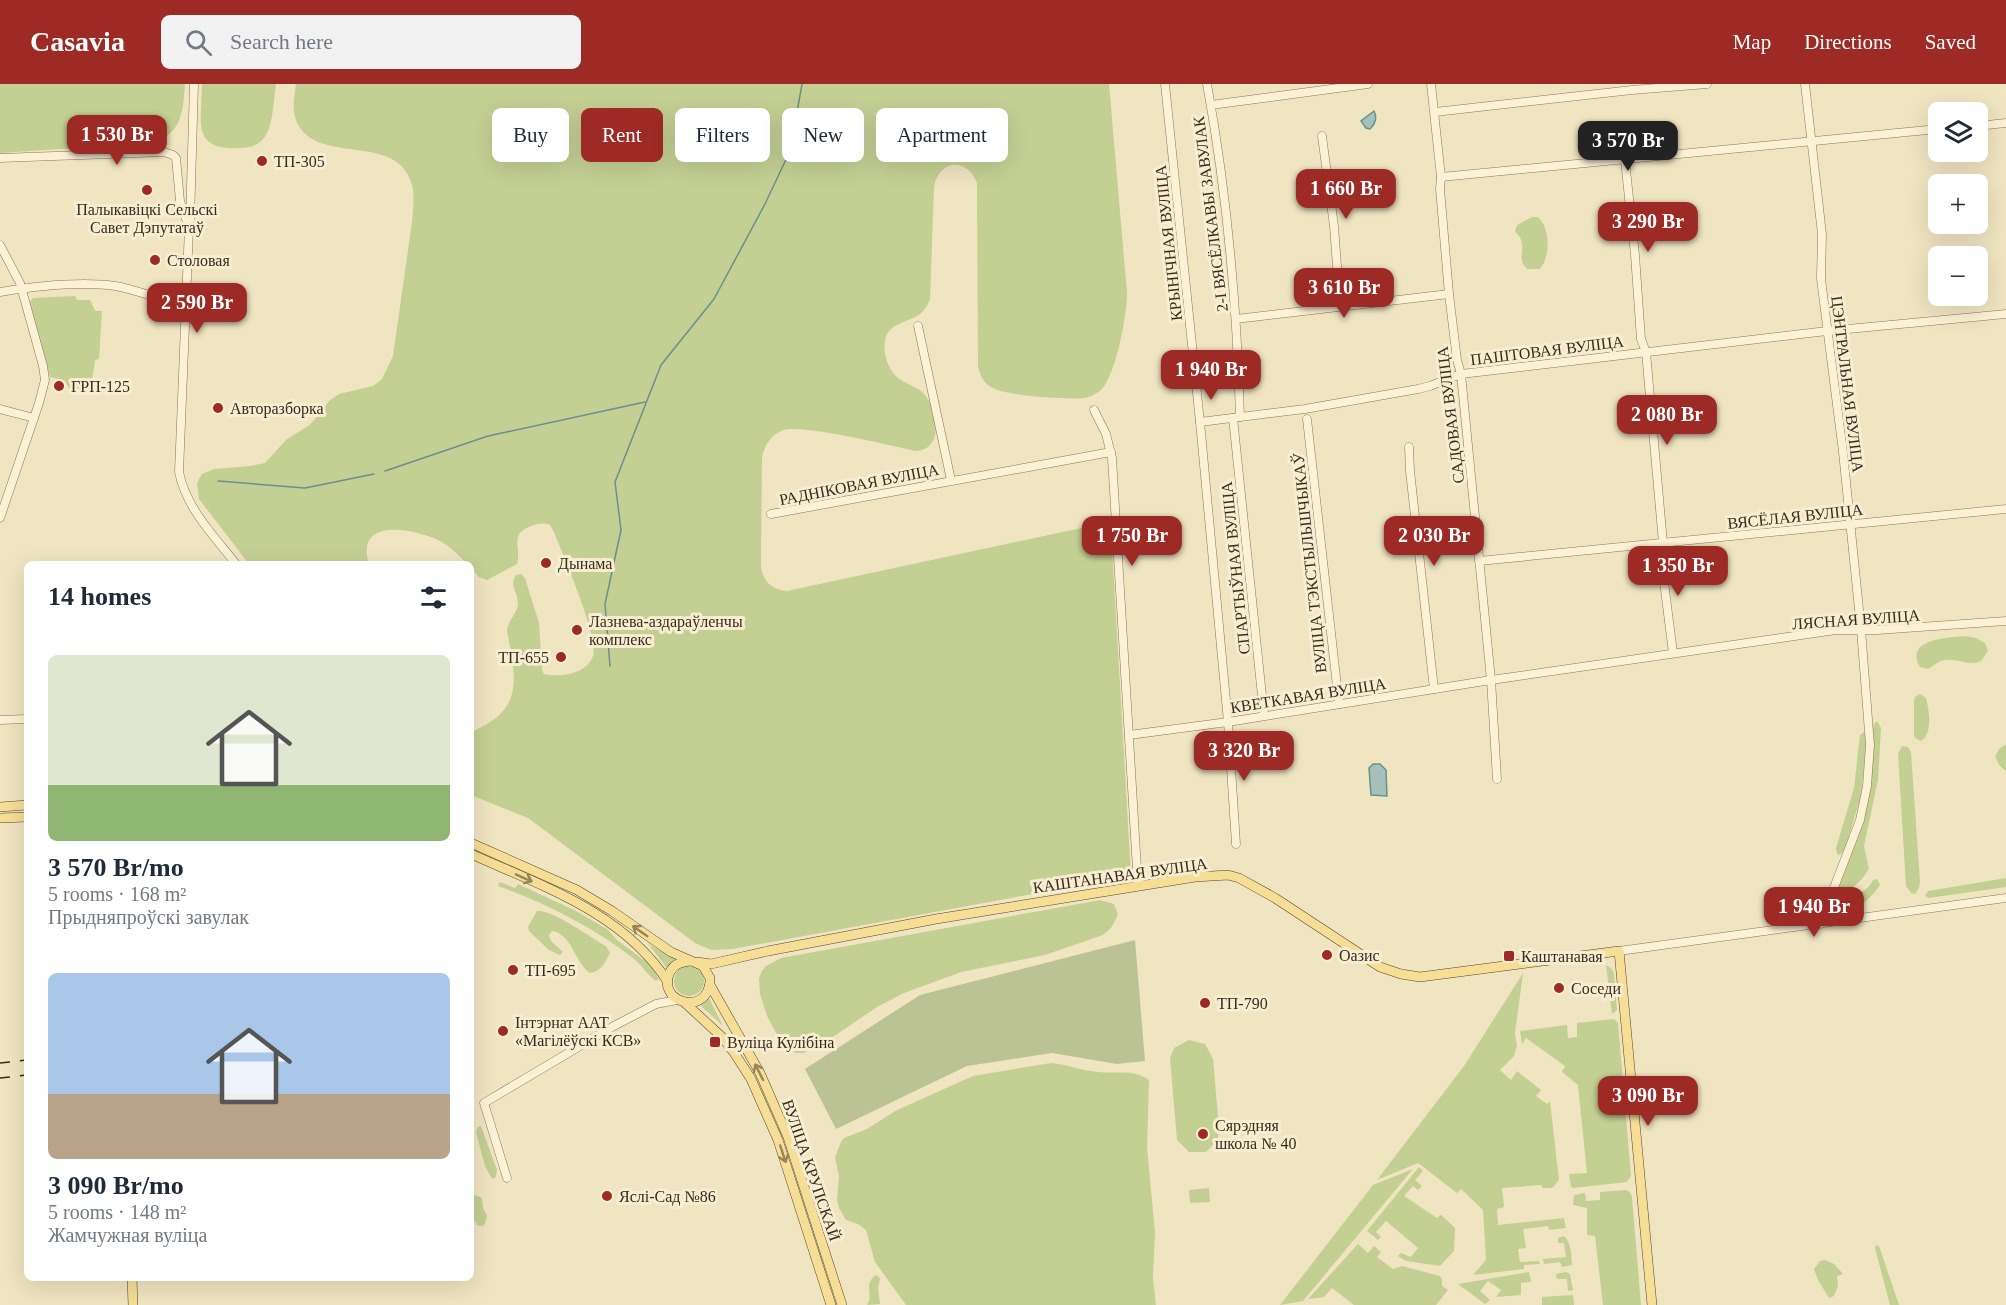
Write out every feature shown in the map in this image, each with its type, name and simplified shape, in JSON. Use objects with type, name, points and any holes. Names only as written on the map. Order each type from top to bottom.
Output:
[{"type":"main road","points":[[0,807],[24,805]]},
{"type":"main road","points":[[0,818],[24,817]]},
{"type":"main road","points":[[474,844],[577,890],[612,911],[670,952],[694,962],[707,971],[710,982]]},
{"type":"main road","points":[[474,855],[602,916],[644,950],[668,985],[681,1001],[697,1001],[707,992],[711,964],[694,962],[677,964],[669,975],[668,985]]},
{"type":"main road","name":"КАШТАНАВАЯ ВУЛІЦА","points":[[711,964],[936,919],[1195,877],[1228,875],[1239,878],[1275,898],[1380,967],[1401,974],[1420,977],[1619,951]]},
{"type":"main road","points":[[1619,951],[1652,1305]]},
{"type":"main road","name":"ВУЛІЦА КРУПСКАЙ","points":[[710,982],[760,1073],[788,1137],[842,1305]]},
{"type":"main road","name":"ВУЛІЦА КРУПСКАЙ","points":[[681,1001],[722,1037],[751,1079],[778,1140],[831,1305]]},
{"type":"main road","points":[[132,1281],[133,1305]]},
{"type":"street","points":[[194,84],[179,472],[187,497],[199,517],[234,561]]},
{"type":"street","name":"КРЫНІЧНАЯ ВУЛІЦА","points":[[1165,84],[1200,422],[1228,722],[1236,844]]},
{"type":"street","points":[[1208,84],[1211,105],[1364,85]]},
{"type":"street","name":"САДОВАЯ ВУЛІЦА","points":[[1431,84],[1441,177],[1440,189],[1449,294],[1457,360],[1461,374],[1491,680],[1497,779]]},
{"type":"street","points":[[1435,112],[1707,84]]},
{"type":"street","name":"ЦЭНТРАЛЬНАЯ ВУЛІЦА","points":[[1804,84],[1821,234],[1821,279],[1851,524],[1870,745],[1867,786],[1860,820],[1820,924]]},
{"type":"street","name":"2-І ВЯСЁЛКАВЫ ЗАВУЛАК","points":[[1211,105],[1236,319]]},
{"type":"street","points":[[1988,125],[2006,123]]},
{"type":"street","points":[[1441,177],[1928,130]]},
{"type":"street","points":[[1322,136],[1334,226],[1340,306]]},
{"type":"street","points":[[0,158],[173,154],[178,162],[179,192],[189,228]]},
{"type":"street","points":[[1625,160],[1640,331],[1646,352]]},
{"type":"street","points":[[0,245],[22,289],[45,373],[43,389],[0,518]]},
{"type":"street","points":[[0,292],[47,286],[105,285],[118,286],[186,305]]},
{"type":"street","points":[[1236,418],[1236,319],[1449,294]]},
{"type":"street","name":"ПАШТОВАЯ ВУЛІЦА","points":[[1200,422],[1305,409],[1424,388],[1461,374],[1827,331],[2006,314]]},
{"type":"street","name":"РАДНІКОВАЯ ВУЛІЦА","points":[[918,326],[951,480]]},
{"type":"street","name":"ПАШТОВАЯ ВУЛІЦА","points":[[1646,352],[1663,543]]},
{"type":"street","points":[[0,409],[34,418]]},
{"type":"street","points":[[1094,410],[1106,434],[1111,452],[1138,886]]},
{"type":"street","name":"СПАРТЫЎНАЯ ВУЛІЦА","points":[[1236,418],[1264,715]]},
{"type":"street","name":"ВУЛІЦА ТЭКСТЫЛЬШЧЫКАЎ","points":[[1307,419],[1339,704]]},
{"type":"street","points":[[1409,447],[1434,689]]},
{"type":"street","name":"РАДНІКОВАЯ ВУЛІЦА","points":[[771,514],[1111,452]]},
{"type":"street","name":"ВЯСЁЛАЯ ВУЛІЦА","points":[[1479,561],[2006,509]]},
{"type":"street","points":[[1663,543],[1664,582],[1673,653]]},
{"type":"street","name":"ЛЯСНАЯ ВУЛІЦА","points":[[1491,680],[1836,630],[1876,630],[2006,621]]},
{"type":"street","name":"КВЕТКАВАЯ ВУЛІЦА","points":[[1129,735],[1228,722],[1491,680]]},
{"type":"street","points":[[0,720],[24,719]]},
{"type":"street","points":[[1619,951],[2006,898]]},
{"type":"street","points":[[656,1004],[668,985]]},
{"type":"street","points":[[507,1178],[484,1103],[612,1027],[656,1004],[681,1001]]},
{"type":"green space","points":[[0,84],[185,84],[182,112],[175,128],[161,139],[151,143],[0,153]]},
{"type":"green space","points":[[202,84],[276,84],[271,120],[262,141],[246,148],[223,148],[206,139],[201,121]]},
{"type":"green space","points":[[296,84],[1109,84],[1127,293],[1123,329],[1116,359],[1101,390],[1084,398],[1038,397],[1000,391],[983,379],[978,366],[977,183],[967,169],[960,165],[947,167],[941,171],[934,187],[930,299],[920,314],[890,330],[885,345],[886,359],[895,375],[922,392],[928,399],[935,417],[935,436],[925,449],[916,451],[809,430],[784,430],[776,434],[767,444],[762,457],[761,564],[763,575],[768,583],[776,589],[787,591],[1086,527],[1095,529],[1105,536],[1112,547],[1131,876],[733,949],[711,950],[695,943],[528,818],[474,796],[474,730],[501,714],[513,691],[513,664],[507,631],[518,604],[513,582],[516,575],[521,574],[525,578],[539,623],[544,674],[565,675],[579,671],[590,662],[593,656],[591,632],[586,614],[550,525],[538,524],[520,533],[517,542],[517,564],[487,580],[479,577],[474,571],[474,561],[464,561],[452,549],[431,537],[404,530],[379,532],[371,538],[367,548],[369,561],[247,561],[199,499],[197,484],[202,474],[214,469],[265,463],[287,439],[310,425],[330,400],[339,394],[373,386],[382,379],[393,356],[412,222],[414,199],[412,185],[404,168],[390,158],[318,142],[304,133],[294,113]]},
{"type":"green space","points":[[1532,217],[1538,217],[1547,235],[1546,257],[1540,269],[1527,269],[1522,262],[1521,240],[1515,231],[1517,225]]},
{"type":"green space","points":[[75,296],[77,300],[90,300],[95,311],[102,311],[99,359],[95,360],[91,388],[70,389],[64,380],[50,377],[29,303],[33,298]]},
{"type":"green space","points":[[1965,636],[1985,643],[1988,651],[1981,661],[1971,663],[1946,660],[1928,669],[1920,667],[1917,657],[1918,650],[1923,645],[1930,641]]},
{"type":"green space","points":[[1920,694],[1926,698],[1929,721],[1925,738],[1921,741],[1915,738],[1914,734],[1914,701],[1915,697]]},
{"type":"green space","points":[[1877,721],[1881,728],[1878,780],[1864,846],[1869,869],[1862,879],[1841,898],[1837,894],[1838,888],[1854,846],[1869,790],[1873,725]]},
{"type":"green space","points":[[1864,732],[1867,738],[1861,795],[1845,850],[1839,855],[1836,848],[1854,788],[1860,735]]},
{"type":"green space","points":[[2006,744],[2006,771],[1995,757],[1999,749]]},
{"type":"green space","points":[[1902,746],[1908,747],[1911,752],[1920,881],[1915,894],[1911,893],[1906,886],[1898,754]]},
{"type":"green space","points":[[2006,878],[2006,887],[1929,898],[1925,896],[1928,891]]},
{"type":"green space","points":[[1877,879],[1880,885],[1871,897],[1850,910],[1846,908],[1851,900]]},
{"type":"green space","points":[[500,882],[515,888],[518,884],[576,911],[607,929],[617,940],[649,964],[659,979],[656,981],[633,958],[602,936],[551,908],[498,886]]},
{"type":"green space","points":[[1100,900],[1114,904],[1118,915],[1111,928],[1103,935],[1045,955],[961,972],[904,993],[877,1007],[821,1045],[803,1053],[796,1053],[783,1046],[767,1016],[760,994],[759,978],[762,971],[766,966],[781,958]]},
{"type":"green space","points":[[537,911],[552,914],[606,946],[610,953],[602,966],[590,973],[564,937],[552,931],[549,935],[551,941],[563,952],[560,955],[549,950],[529,931],[528,927]]},
{"type":"green space","points":[[1135,940],[1145,1061],[1117,1064],[1052,1053],[967,1066],[836,1129],[805,1069],[920,995]]},
{"type":"green space","points":[[648,944],[676,959],[667,968]]},
{"type":"green space","points":[[1606,965],[1612,969],[1614,974],[1617,1010],[1612,1014]]},
{"type":"green space","points":[[689,966],[695,967],[703,975],[703,987],[695,995],[689,996],[683,995],[675,987],[674,981],[675,975],[683,967]]},
{"type":"green space","points":[[1523,973],[1515,1033],[1517,1046],[1514,1056],[1500,1070],[1511,1080],[1517,1071],[1541,1090],[1536,1096],[1547,1104],[1550,1101],[1559,1180],[1552,1188],[1543,1188],[1541,1185],[1502,1188],[1504,1207],[1497,1209],[1498,1225],[1564,1218],[1566,1228],[1549,1230],[1548,1226],[1523,1229],[1526,1248],[1518,1249],[1520,1262],[1539,1261],[1540,1264],[1524,1265],[1524,1269],[1473,1275],[1486,1260],[1483,1210],[1461,1189],[1457,1193],[1418,1163],[1377,1180],[1464,1066]]},
{"type":"green space","points":[[709,998],[723,1026],[701,1006]]},
{"type":"green space","points":[[1614,1019],[1618,1023],[1631,1176],[1627,1182],[1573,1188],[1569,1174],[1587,1173],[1578,1085],[1562,1072],[1565,1066],[1526,1038],[1522,1044],[1520,1031],[1567,1025],[1568,1038],[1577,1037],[1577,1023]]},
{"type":"green space","points":[[1189,1040],[1205,1044],[1213,1059],[1219,1129],[1218,1140],[1206,1152],[1189,1152],[1177,1140],[1170,1058],[1174,1048]]},
{"type":"green space","points":[[1051,1063],[1092,1071],[1137,1074],[1149,1080],[1147,1148],[1155,1232],[1153,1278],[1156,1305],[906,1305],[875,1262],[866,1230],[846,1220],[839,1208],[837,1200],[839,1177],[835,1157],[841,1142],[844,1138],[867,1129],[897,1110],[973,1076]]},
{"type":"green space","points":[[481,1126],[497,1170],[496,1177],[492,1179],[485,1166],[476,1132]]},
{"type":"green space","points":[[1419,1167],[1423,1171],[1415,1180],[1422,1186],[1418,1190],[1413,1186],[1404,1196],[1437,1218],[1441,1215],[1455,1228],[1454,1251],[1440,1266],[1406,1261],[1398,1256],[1401,1253],[1411,1257],[1418,1248],[1386,1221],[1376,1232],[1381,1237],[1378,1240],[1367,1231]]},
{"type":"green space","points":[[1413,1169],[1303,1301],[1280,1305],[1373,1185]]},
{"type":"green space","points":[[1209,1188],[1210,1202],[1190,1203],[1189,1190]]},
{"type":"green space","points":[[1626,1190],[1632,1197],[1641,1305],[1603,1305],[1595,1236],[1587,1235],[1587,1208],[1573,1205],[1574,1195],[1585,1193],[1586,1201],[1600,1200],[1600,1192]]},
{"type":"green space","points":[[474,1195],[482,1198],[487,1216],[485,1224],[477,1225],[474,1220]]},
{"type":"green space","points":[[1564,1236],[1570,1246],[1572,1265],[1562,1267],[1560,1262],[1544,1264],[1543,1259],[1566,1257],[1564,1243],[1558,1243],[1558,1238]]},
{"type":"green space","points":[[1358,1244],[1368,1253],[1374,1246],[1381,1252],[1377,1257],[1393,1269],[1402,1266],[1440,1276],[1442,1286],[1448,1290],[1436,1305],[1354,1305],[1332,1288],[1324,1297],[1308,1299]]},
{"type":"green space","points":[[1876,1245],[1879,1246],[1899,1305],[1890,1305]]},
{"type":"green space","points":[[1825,1260],[1834,1264],[1843,1274],[1837,1276],[1838,1286],[1834,1296],[1829,1298],[1814,1269],[1820,1261]]},
{"type":"green space","points":[[1529,1272],[1531,1282],[1521,1283],[1521,1295],[1496,1297],[1501,1290],[1488,1281],[1480,1291],[1490,1300],[1485,1304],[1458,1284]]},
{"type":"green space","points":[[1566,1272],[1570,1274],[1573,1290],[1568,1291],[1567,1279],[1557,1279],[1556,1274]]},
{"type":"green space","points":[[876,1275],[880,1278],[878,1289],[880,1304],[867,1305],[870,1297],[869,1285]]},
{"type":"green space","points":[[1573,1295],[1574,1305],[1542,1305],[1542,1297]]},
{"type":"water","points":[[1374,111],[1375,123],[1370,129],[1366,128],[1361,121]]},
{"type":"water","points":[[1373,764],[1380,764],[1386,770],[1387,796],[1371,795],[1369,768]]},
{"type":"waterway","points":[[610,666],[605,604],[621,530],[615,482],[661,365],[714,299],[765,204],[790,151],[802,84]]},
{"type":"waterway","points":[[385,471],[488,436],[645,402]]},
{"type":"waterway","points":[[218,481],[305,488],[374,474]]},
{"type":"railway","points":[[0,1063],[24,1060]]},
{"type":"railway","points":[[0,1078],[24,1075]]},
{"type":"place","name":"ТП-305","points":[[262,161]]},
{"type":"place","name":"Палыкавіцкі Сельскі Савет Дэпутатаў","points":[[147,190]]},
{"type":"place","name":"Столовая","points":[[155,260]]},
{"type":"place","name":"ГРП-125","points":[[59,386]]},
{"type":"place","name":"Авторазборка","points":[[218,408]]},
{"type":"place","name":"Дынама","points":[[546,563]]},
{"type":"place","name":"Лазнева-аздараўленчы комплекс","points":[[577,630]]},
{"type":"place","name":"ТП-655","points":[[561,657]]},
{"type":"place","name":"Оазис","points":[[1327,955]]},
{"type":"place","name":"Каштанавая","points":[[1509,956]]},
{"type":"place","name":"ТП-695","points":[[513,970]]},
{"type":"place","name":"Соседи","points":[[1559,988]]},
{"type":"place","name":"ТП-790","points":[[1205,1003]]},
{"type":"place","name":"Інтэрнат ААТ «Магілёўскі КСВ»","points":[[503,1031]]},
{"type":"place","name":"Вуліца Кулібіна","points":[[715,1042]]},
{"type":"place","name":"Сярэдняя школа № 40","points":[[1203,1134]]},
{"type":"place","name":"Яслі-Сад №86","points":[[607,1196]]}]
